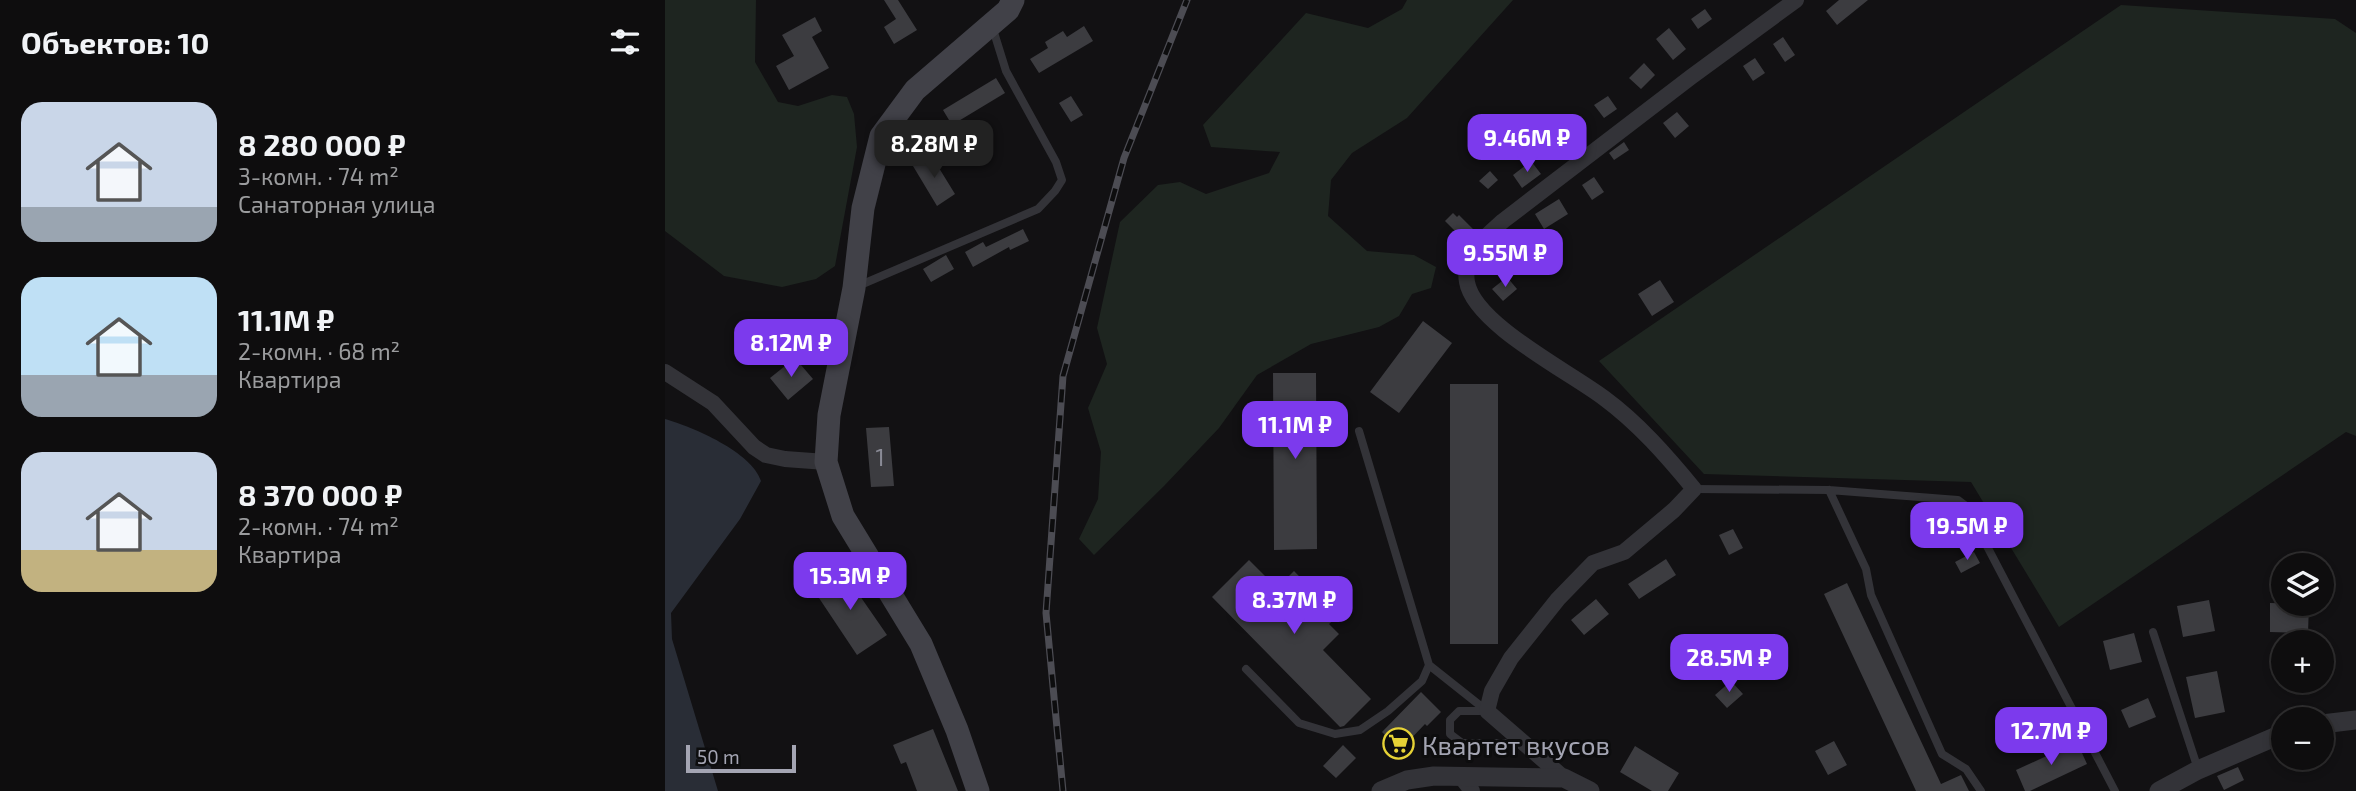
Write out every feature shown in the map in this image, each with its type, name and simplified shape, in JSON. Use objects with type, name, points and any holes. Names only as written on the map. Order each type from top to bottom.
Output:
[{"type":"main road","points":[[978,791],[957,730],[921,645],[843,516],[826,462],[829,415],[854,288],[863,208],[881,136],[915,90],[1007,10],[1013,0]]},
{"type":"street","points":[[1590,791],[1564,778],[1487,711],[1492,691],[1511,658],[1558,599],[1593,563],[1623,552],[1674,510],[1694,489],[1665,453],[1605,399],[1505,331],[1476,304],[1467,283],[1467,264],[1479,242],[1503,221],[1795,0]]},
{"type":"street","points":[[665,372],[713,403],[754,447],[767,455],[826,462]]},
{"type":"street","points":[[2334,723],[2356,720]]},
{"type":"street","points":[[2159,791],[2198,770],[2271,739]]},
{"type":"street","points":[[1381,791],[1407,780],[1434,776],[1467,785],[1564,778]]},
{"type":"lane","points":[[854,288],[1038,208],[1062,180],[1056,162],[1006,71],[992,23]]},
{"type":"lane","points":[[1359,431],[1429,665],[1487,711]]},
{"type":"lane","points":[[1694,489],[1829,490],[1958,500],[1966,506],[2115,791]]},
{"type":"lane","points":[[1829,490],[1866,569],[1871,595],[1942,754],[1966,769],[1981,791]]},
{"type":"lane","points":[[2153,632],[2198,770]]},
{"type":"lane","points":[[1246,669],[1299,723],[1335,734],[1360,730],[1388,711],[1422,681],[1429,665]]},
{"type":"lane","points":[[1487,711],[1459,711],[1450,720],[1450,734],[1462,743],[1522,743]]},
{"type":"shaded area","points":[[665,0],[756,0],[755,62],[778,102],[798,106],[832,95],[847,97],[854,114],[857,147],[835,266],[816,279],[782,287],[724,276],[665,231]]},
{"type":"shaded area","points":[[1407,0],[1513,0],[1407,118],[1352,153],[1331,180],[1328,216],[1367,251],[1414,255],[1436,267],[1431,288],[1412,294],[1399,316],[1379,327],[1311,344],[1257,375],[1219,428],[1094,555],[1079,539],[1098,499],[1101,452],[1088,408],[1107,364],[1097,328],[1120,222],[1158,185],[1180,182],[1206,194],[1269,173],[1280,152],[1211,147],[1203,125],[1306,13],[1368,28],[1402,9]]},
{"type":"shaded area","points":[[2121,5],[2335,19],[2356,33],[2356,436],[2346,432],[2059,627],[1971,482],[1704,474],[1599,361]]},
{"type":"shaded area","points":[[665,419],[705,434],[734,451],[755,470],[761,481],[740,519],[671,613],[672,639],[718,791],[665,791]]},
{"type":"building","points":[[884,0],[898,0],[917,30],[894,44],[884,27],[896,19]]},
{"type":"building","points":[[1839,0],[1868,0],[1837,25],[1826,11]]},
{"type":"building","points":[[1705,9],[1712,19],[1698,29],[1691,19]]},
{"type":"building","points":[[815,17],[822,31],[812,37],[829,68],[789,90],[776,66],[794,56],[782,35]]},
{"type":"building","points":[[1084,26],[1093,41],[1039,73],[1030,59],[1048,48],[1045,42],[1063,31],[1067,37]]},
{"type":"building","points":[[1669,28],[1686,49],[1673,60],[1656,39]]},
{"type":"building","points":[[1783,37],[1795,55],[1785,62],[1773,44]]},
{"type":"building","points":[[1755,58],[1765,73],[1753,81],[1743,66]]},
{"type":"building","points":[[1644,63],[1655,75],[1641,89],[1629,78]]},
{"type":"building","points":[[996,78],[1005,93],[952,125],[943,110]]},
{"type":"building","points":[[1071,96],[1083,115],[1071,122],[1059,103]]},
{"type":"building","points":[[1608,96],[1617,109],[1604,118],[1594,105]]},
{"type":"building","points":[[1677,112],[1689,126],[1675,138],[1663,123]]},
{"type":"building","points":[[1561,125],[1574,141],[1559,154],[1546,138]]},
{"type":"building","points":[[1624,142],[1629,150],[1614,160],[1609,153]]},
{"type":"building","points":[[931,155],[955,194],[937,206],[913,166]]},
{"type":"building","points":[[1531,161],[1541,174],[1522,188],[1513,175]]},
{"type":"building","points":[[1490,171],[1498,180],[1488,189],[1479,181]]},
{"type":"building","points":[[1594,177],[1604,192],[1592,200],[1582,185]]},
{"type":"building","points":[[1559,199],[1568,214],[1544,229],[1535,214]]},
{"type":"building","points":[[1453,213],[1457,217],[1459,215],[1474,230],[1467,243],[1445,221]]},
{"type":"building","points":[[1023,229],[1029,241],[1010,250],[1009,247],[973,267],[965,252],[983,242],[986,247]]},
{"type":"building","points":[[1489,249],[1495,254],[1483,266],[1480,263]]},
{"type":"building","points":[[946,255],[954,269],[931,282],[923,269]]},
{"type":"building","points":[[1507,277],[1517,289],[1503,301],[1492,289]]},
{"type":"building","points":[[1660,280],[1674,302],[1652,316],[1638,294]]},
{"type":"building","points":[[1423,321],[1452,343],[1399,413],[1370,392]]},
{"type":"building","points":[[795,358],[813,379],[788,400],[770,378]]},
{"type":"building","points":[[1273,373],[1316,373],[1317,549],[1274,550]]},
{"type":"building","points":[[1450,384],[1498,384],[1498,644],[1450,644]]},
{"type":"building","points":[[889,427],[894,486],[871,487],[866,428]]},
{"type":"building","points":[[1733,529],[1743,548],[1729,555],[1719,535]]},
{"type":"building","points":[[1974,552],[1980,563],[1961,573],[1955,562]]},
{"type":"building","points":[[1666,559],[1676,575],[1639,599],[1628,584]]},
{"type":"building","points":[[1249,560],[1277,588],[1294,571],[1338,616],[1329,624],[1339,634],[1323,650],[1371,699],[1344,726],[1340,727],[1212,597]]},
{"type":"building","points":[[842,570],[887,635],[857,655],[813,589]]},
{"type":"building","points":[[1847,583],[1941,784],[1961,775],[1969,791],[1916,791],[1824,594]]},
{"type":"building","points":[[1596,599],[1609,614],[1584,635],[1571,620]]},
{"type":"building","points":[[2209,600],[2215,631],[2183,637],[2177,606]]},
{"type":"building","points":[[2270,603],[2271,616],[2309,616],[2308,630],[2270,632]]},
{"type":"building","points":[[2134,633],[2142,662],[2110,670],[2103,641]]},
{"type":"building","points":[[1704,640],[1718,652],[1707,665],[1693,652]]},
{"type":"building","points":[[2217,671],[2225,712],[2195,718],[2186,677]]},
{"type":"building","points":[[1731,681],[1743,694],[1727,708],[1715,695]]},
{"type":"building","points":[[1421,692],[1441,712],[1400,750],[1382,732]]},
{"type":"building","points":[[2148,698],[2156,717],[2129,728],[2121,710]]},
{"type":"building","points":[[933,729],[958,791],[917,791],[906,762],[901,764],[893,745]]},
{"type":"building","points":[[1834,741],[1847,765],[1828,775],[1815,751]]},
{"type":"building","points":[[2077,742],[2087,764],[2025,791],[2016,770]]},
{"type":"building","points":[[1343,745],[1356,758],[1336,778],[1323,766]]},
{"type":"building","points":[[1635,746],[1679,773],[1668,791],[1652,791],[1620,772]]},
{"type":"building","points":[[2238,767],[2244,780],[2224,790],[2217,776]]},
{"type":"railway","points":[[1063,791],[1046,613],[1063,376],[1124,158],[1187,0]]},
{"type":"place","name":"Квартет вкусов","points":[[1399,744]]}]
